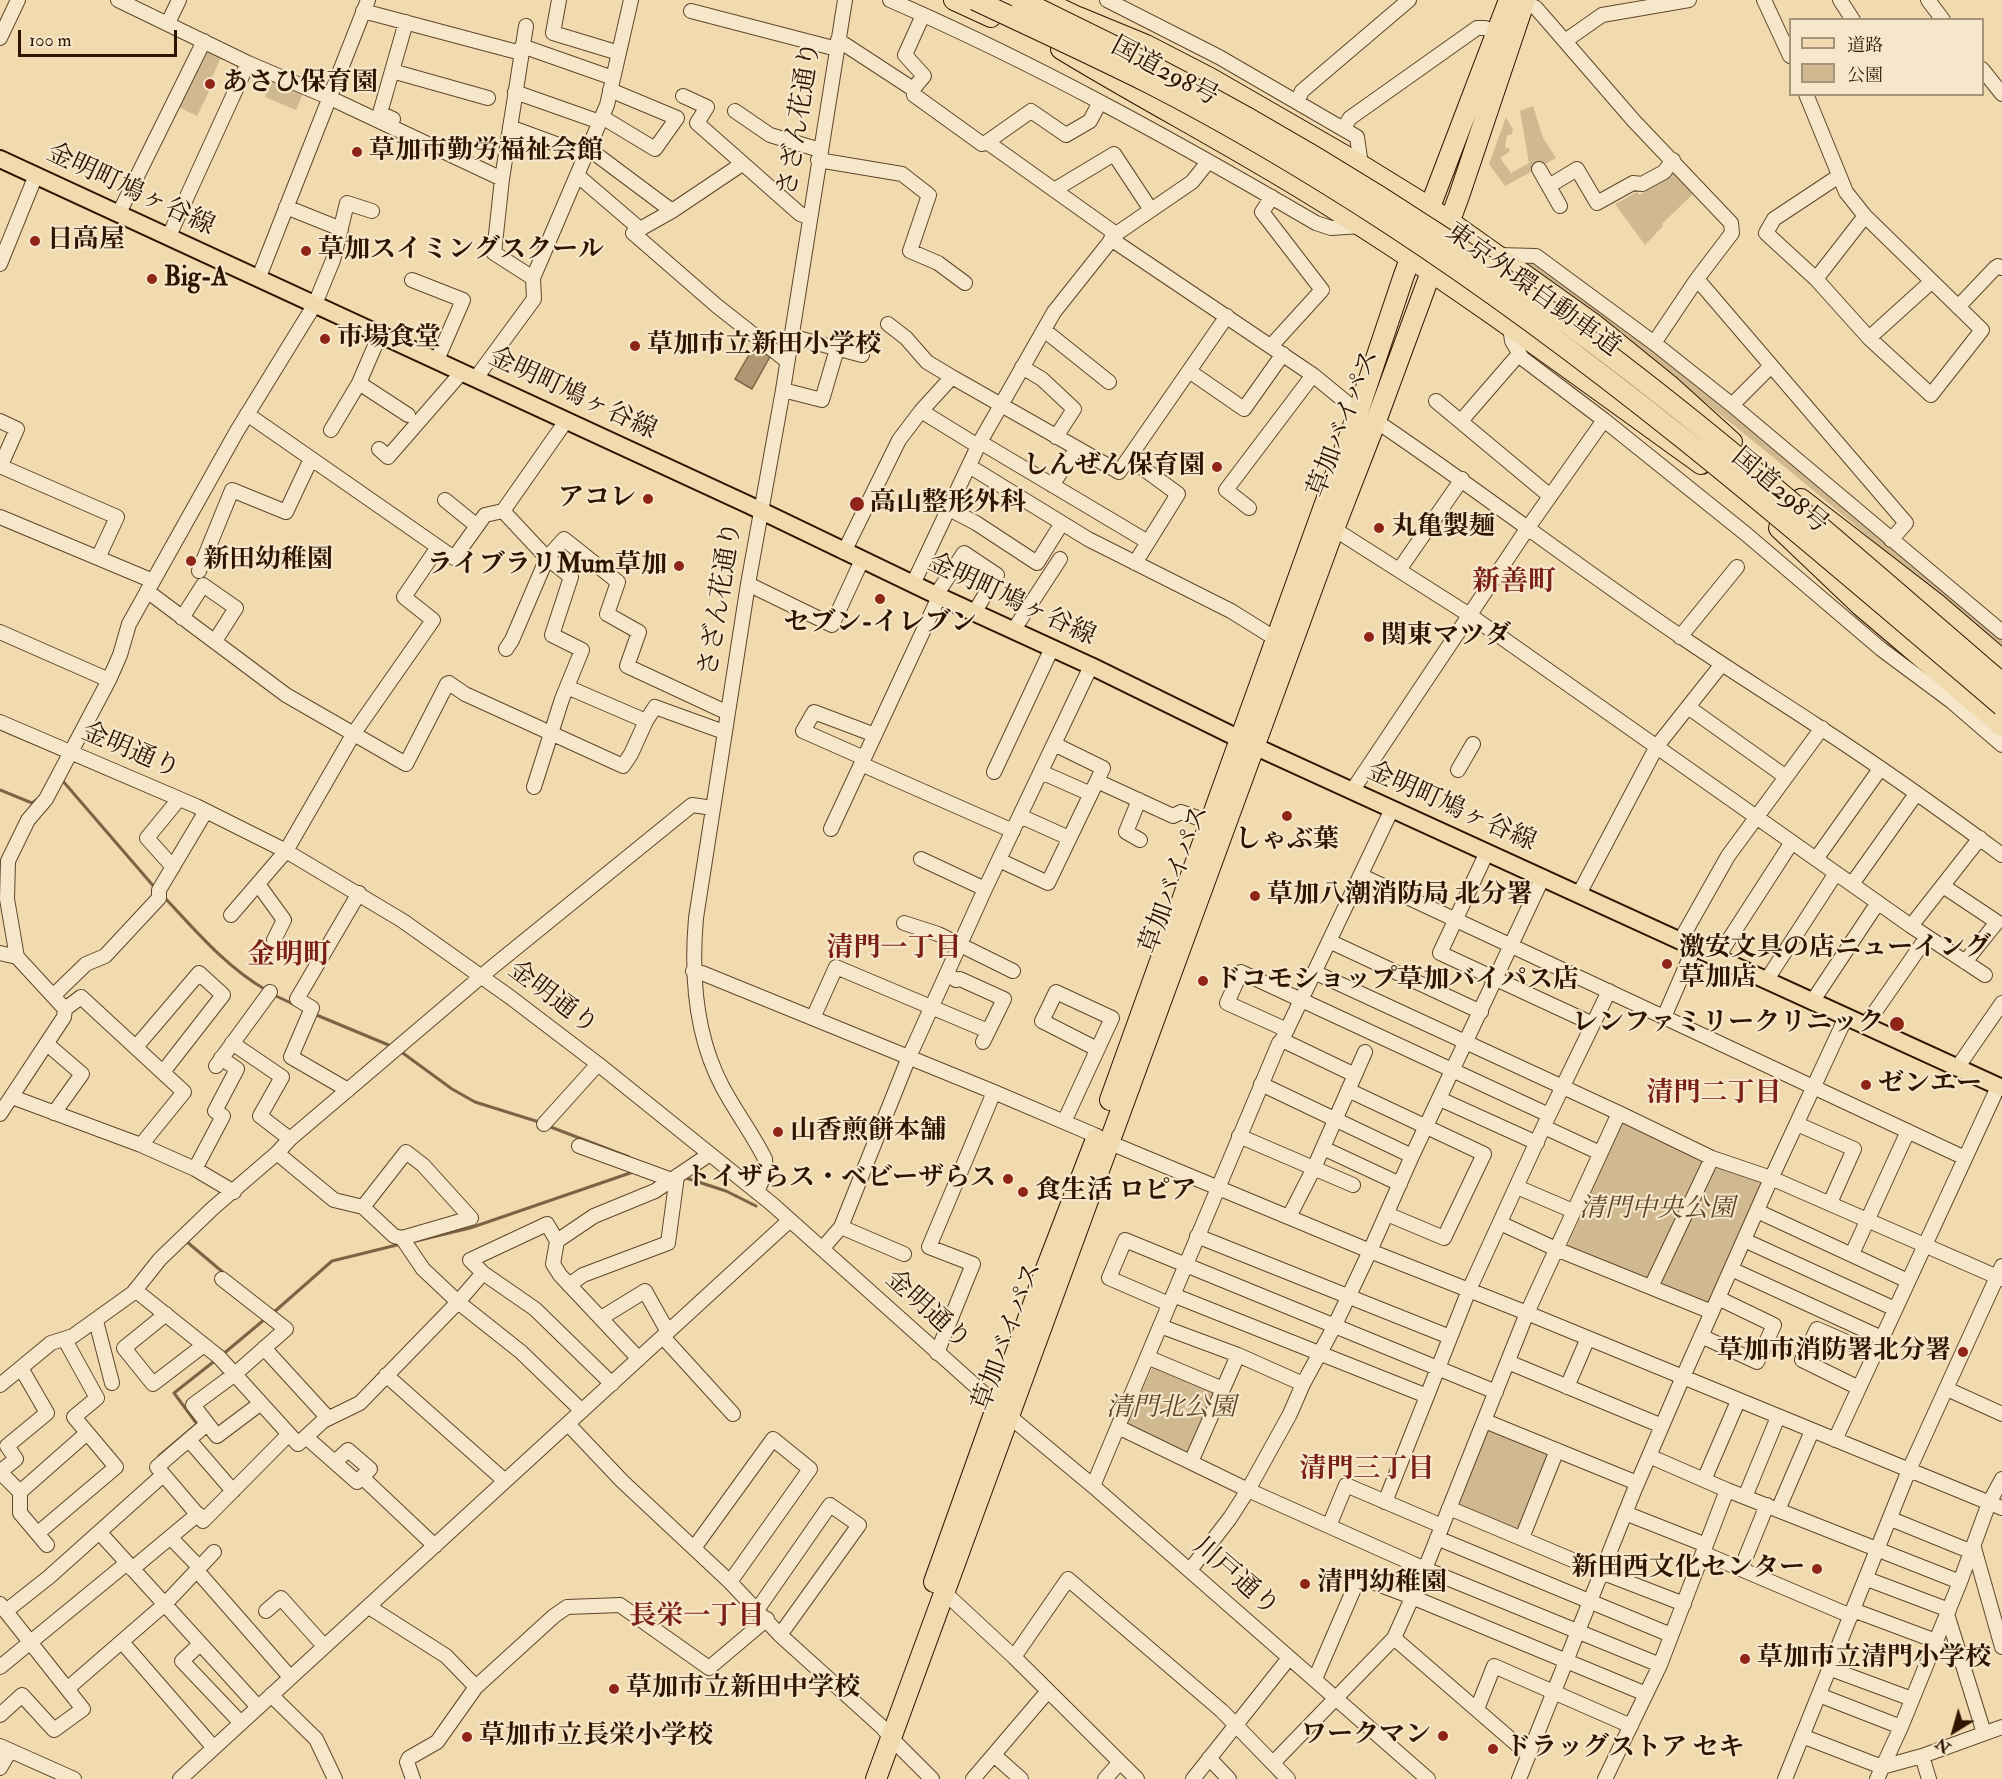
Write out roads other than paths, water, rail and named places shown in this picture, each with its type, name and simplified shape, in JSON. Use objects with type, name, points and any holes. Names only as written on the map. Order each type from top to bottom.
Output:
[{"type":"highway","points":[[939,0],[1000,21]]},
{"type":"highway","name":"国道298号","points":[[954,0],[1061,49],[1183,112],[1264,157],[1342,205]]},
{"type":"highway","name":"東京外環自動車道","points":[[975,0],[1152,84],[1217,120],[1337,190],[1461,272],[1661,419],[1771,509],[2002,706]]},
{"type":"highway","name":"東京外環自動車道","points":[[1020,0],[1225,104],[1341,172],[1483,264],[1571,326],[1696,422],[2002,682]]},
{"type":"highway","points":[[1042,0],[1146,45],[1210,78],[1359,168],[1430,207],[1595,325],[1669,385],[1737,447]]},
{"type":"highway","name":"草加バイパス","points":[[1103,1139],[1209,822],[1247,742],[1276,639],[1358,412],[1410,259],[1497,33],[1520,1]]},
{"type":"highway","name":"草加バイパス","points":[[876,1779],[886,1733],[1247,742],[1334,529],[1450,221],[1520,1]]},
{"type":"highway","name":"国道298号","points":[[1061,49],[1135,94],[1273,171],[1512,322],[1715,474],[2002,717]]},
{"type":"highway","name":"国道298号","points":[[1516,277],[1642,370],[1800,498],[2002,672]]},
{"type":"highway","points":[[1800,498],[1938,605],[2002,660]]},
{"type":"highway","points":[[1775,524],[1861,606],[2002,726]]},
{"type":"highway","name":"草加バイパス","points":[[863,1779],[886,1733],[944,1592],[1003,1410]]},
{"type":"main road","name":"金明町鳩ヶ谷線","points":[[0,159],[469,375],[1091,666],[1352,791],[2000,1087]]},
{"type":"street","points":[[0,38],[17,0]]},
{"type":"street","points":[[118,0],[248,63],[328,97],[502,179]]},
{"type":"street","points":[[168,23],[179,0]]},
{"type":"street","points":[[559,0],[553,33],[619,53]]},
{"type":"street","points":[[379,449],[388,457],[469,375],[534,299],[533,278],[601,120],[612,84],[631,0]]},
{"type":"street","name":"さざん花通り","points":[[757,1192],[765,1171],[765,1159],[715,1071],[698,1013],[693,971],[696,918],[724,732],[783,390],[844,0]]},
{"type":"street","points":[[890,0],[1100,102],[1316,223],[1332,228],[1361,226]]},
{"type":"street","points":[[1107,0],[1125,4],[1357,137],[1359,168]]},
{"type":"street","points":[[1297,102],[1302,91],[1410,0]]},
{"type":"street","points":[[1566,41],[1602,15],[1689,0]]},
{"type":"street","points":[[1764,0],[1789,52]]},
{"type":"street","points":[[1840,0],[1852,18]]},
{"type":"street","points":[[1928,0],[1942,18]]},
{"type":"street","points":[[1520,1],[1536,8],[1634,121],[1731,224],[1732,233],[1697,279],[1654,344]]},
{"type":"street","points":[[259,278],[365,5],[406,22],[522,50],[612,84],[677,118],[655,149],[601,120],[515,92]]},
{"type":"street","points":[[692,11],[837,44],[913,89]]},
{"type":"street","points":[[923,15],[905,55],[924,76],[913,89],[914,95],[981,144],[1031,111],[1066,135],[1090,121],[1100,102]]},
{"type":"street","points":[[406,22],[380,113],[457,147]]},
{"type":"street","points":[[526,26],[502,179],[494,254],[533,278]]},
{"type":"street","points":[[1343,129],[1350,118],[1477,28],[1485,28],[1497,33]]},
{"type":"street","points":[[119,213],[204,41]]},
{"type":"street","points":[[169,236],[248,63]]},
{"type":"street","points":[[1984,70],[2002,94]]},
{"type":"street","points":[[392,71],[488,98]]},
{"type":"street","points":[[683,96],[707,107],[697,123],[800,214],[809,217]]},
{"type":"street","points":[[1807,96],[1846,192],[1865,216],[1982,330],[1931,394],[1869,338],[1816,279],[1766,233],[1774,219],[1839,176]]},
{"type":"street","points":[[735,111],[770,135],[819,155],[902,174],[929,195],[910,250],[938,263],[965,283]]},
{"type":"street","points":[[510,127],[587,152],[672,211]]},
{"type":"street","points":[[987,142],[1054,190],[1113,237],[1313,375],[1358,412]]},
{"type":"street","points":[[1054,190],[1114,154],[1151,210]]},
{"type":"street","points":[[1548,186],[1577,169],[1592,205],[1632,183],[1642,184],[1664,172],[1673,160]]},
{"type":"street","points":[[913,584],[979,444],[1054,312],[1113,237],[1192,182],[1208,162]]},
{"type":"street","points":[[742,164],[672,211],[633,233],[717,306],[787,361]]},
{"type":"street","points":[[1539,169],[1560,206]]},
{"type":"street","points":[[0,264],[36,175]]},
{"type":"street","points":[[577,175],[640,229]]},
{"type":"street","points":[[1190,371],[1244,409],[1277,350],[1322,290],[1262,212],[1272,197]]},
{"type":"street","points":[[17,957],[7,899],[8,861],[28,820],[46,799],[109,680],[129,624],[247,414],[315,304],[333,260],[347,203],[372,211]]},
{"type":"street","points":[[286,207],[341,229]]},
{"type":"street","points":[[1816,279],[1865,216]]},
{"type":"street","points":[[1498,255],[1536,256],[1654,344],[1732,405],[2002,632]]},
{"type":"street","points":[[1958,307],[1995,268],[1998,266],[2002,268]]},
{"type":"street","points":[[1697,279],[1770,367],[1906,523],[1891,540]]},
{"type":"street","points":[[412,280],[462,300],[436,360]]},
{"type":"street","points":[[1869,338],[1931,282]]},
{"type":"street","points":[[888,324],[906,338],[927,362],[1000,406],[1119,472],[1227,316]]},
{"type":"street","points":[[1512,322],[1512,341],[1519,354],[1746,534],[1881,649],[1951,701],[2002,745]]},
{"type":"street","points":[[1044,330],[1109,382]]},
{"type":"street","points":[[331,430],[358,383],[380,334]]},
{"type":"street","points":[[790,336],[862,355]]},
{"type":"street","points":[[783,390],[822,400],[837,349]]},
{"type":"street","points":[[1461,422],[1519,354]]},
{"type":"street","points":[[1022,367],[1041,379],[1074,409],[1056,437]]},
{"type":"street","points":[[1732,405],[1770,367]]},
{"type":"street","points":[[1250,508],[1226,490],[1313,375]]},
{"type":"street","points":[[844,552],[899,440],[921,411],[952,377]]},
{"type":"street","points":[[358,383],[408,415]]},
{"type":"street","points":[[1436,401],[1550,496]]},
{"type":"street","points":[[921,411],[1148,542]]},
{"type":"street","points":[[247,414],[454,558],[485,515],[503,511],[566,421]]},
{"type":"street","points":[[1352,791],[1527,529],[1604,420]]},
{"type":"street","points":[[0,421],[17,429],[0,465],[117,517],[98,558]]},
{"type":"street","points":[[1376,421],[1461,479],[1527,529],[1680,637],[1822,728],[2002,855]]},
{"type":"street","points":[[1052,485],[1077,448]]},
{"type":"street","points":[[1129,458],[1178,494],[1135,563]]},
{"type":"street","points":[[200,572],[232,490],[286,512],[311,459]]},
{"type":"street","points":[[969,465],[1062,523],[1231,611],[1276,639]]},
{"type":"street","points":[[1399,570],[1461,479]]},
{"type":"street","points":[[445,500],[477,525]]},
{"type":"street","points":[[949,509],[976,523],[1037,563],[1062,523]]},
{"type":"street","points":[[503,511],[547,558],[572,577],[552,635],[582,650],[567,687],[534,787]]},
{"type":"street","points":[[0,517],[98,558],[150,586],[182,618],[286,695],[406,764],[449,683],[465,694],[623,766],[655,706],[724,732]]},
{"type":"street","points":[[1334,529],[1471,615],[1911,926],[1985,975]]},
{"type":"street","points":[[506,649],[547,558],[564,539],[618,582],[607,614],[639,632],[627,666],[728,713]]},
{"type":"street","points":[[231,915],[286,851],[354,733],[433,620],[404,597],[438,547]]},
{"type":"street","points":[[831,829],[938,596],[964,554],[997,575],[974,612]]},
{"type":"street","points":[[1013,631],[1060,559]]},
{"type":"street","points":[[748,584],[832,625],[862,560]]},
{"type":"street","points":[[1680,637],[1737,567]]},
{"type":"street","points":[[182,618],[203,585],[236,608],[215,641]]},
{"type":"street","points":[[0,632],[109,680]]},
{"type":"street","points":[[994,772],[1052,648]]},
{"type":"street","points":[[1579,894],[1657,746],[1722,664]]},
{"type":"street","points":[[822,1249],[841,1227],[909,1057],[985,889],[1091,666]]},
{"type":"street","points":[[567,687],[646,721]]},
{"type":"street","points":[[1688,707],[1786,777]]},
{"type":"street","points":[[875,735],[814,712],[803,731],[1013,831]]},
{"type":"street","name":"金明通り","points":[[0,722],[206,811],[286,851],[422,933],[598,1064],[757,1192],[1003,1410]]},
{"type":"street","points":[[1665,1017],[1687,944],[1728,856],[1822,728]]},
{"type":"street","points":[[999,860],[1048,883],[1091,794],[1103,768],[1054,744]]},
{"type":"street","points":[[1458,770],[1473,744]]},
{"type":"street","points":[[1816,859],[1880,769]]},
{"type":"street","points":[[1041,772],[1091,794]]},
{"type":"street","points":[[1097,781],[1173,816],[1181,813],[1209,822]]},
{"type":"street","points":[[1852,884],[1916,794]]},
{"type":"street","points":[[173,867],[147,838],[179,799]]},
{"type":"street","points":[[1139,800],[1126,832],[1140,840]]},
{"type":"street","points":[[1,1381],[51,1343],[65,1340],[96,1321],[135,1290],[160,1259],[290,1139],[482,976],[692,805],[713,808]]},
{"type":"street","points":[[1093,1486],[1279,1043],[1285,1035],[1362,876],[1392,809]]},
{"type":"street","points":[[53,996],[86,964],[105,956],[159,898],[159,890],[206,811]]},
{"type":"street","points":[[1020,816],[1069,838]]},
{"type":"street","points":[[1911,926],[1980,838]]},
{"type":"street","points":[[1717,958],[1792,842]]},
{"type":"street","points":[[1487,852],[1440,953],[1593,1024]]},
{"type":"street","points":[[921,859],[985,889]]},
{"type":"street","points":[[1766,981],[1836,873]]},
{"type":"street","points":[[1362,876],[1965,1158]]},
{"type":"street","points":[[1190,1570],[1230,1518],[1248,1490],[1290,1414],[1348,1298],[1543,877]]},
{"type":"street","points":[[258,884],[284,920],[274,940]]},
{"type":"street","points":[[1943,886],[1997,922],[1965,962]]},
{"type":"street","points":[[348,1090],[291,1057],[312,1008],[297,999],[359,893]]},
{"type":"street","points":[[1812,1002],[1873,910]]},
{"type":"street","points":[[904,923],[938,934],[1013,971]]},
{"type":"street","points":[[1329,941],[1480,1012]]},
{"type":"street","points":[[1865,1026],[1922,944]]},
{"type":"street","points":[[0,952],[17,957],[65,1008]]},
{"type":"street","points":[[813,1018],[836,967],[932,1007],[986,1037],[1004,999],[956,980],[947,974]]},
{"type":"street","points":[[693,971],[909,1057],[1217,1188],[1996,1506]]},
{"type":"street","points":[[1355,1075],[1227,1003],[1241,972],[1454,1070],[1600,1153]]},
{"type":"street","points":[[1314,972],[1467,1041],[1712,1158],[1771,1178],[2000,1274],[1909,1470],[1831,1669],[1802,1736],[1791,1777]]},
{"type":"street","points":[[136,1047],[199,973],[224,995],[163,1072]]},
{"type":"street","points":[[1384,1502],[1469,1290],[1609,991]]},
{"type":"street","points":[[195,1169],[224,1116],[215,1111],[237,1069],[218,1062],[270,992]]},
{"type":"street","points":[[1064,1122],[1112,1018],[1056,992],[1042,1021],[1097,1049]]},
{"type":"street","points":[[0,1114],[64,1017],[65,1008],[81,997],[184,1092],[141,1144]]},
{"type":"street","points":[[1957,1068],[2002,1003]]},
{"type":"street","points":[[1519,1779],[1637,1483],[1771,1178],[1846,1017]]},
{"type":"street","points":[[47,1044],[82,1074],[54,1113]]},
{"type":"street","points":[[232,1044],[282,1077],[260,1116],[290,1139]]},
{"type":"street","points":[[1289,1217],[1314,1168],[1365,1052]]},
{"type":"street","points":[[544,1124],[598,1064]]},
{"type":"street","points":[[1261,1084],[1412,1156]]},
{"type":"street","points":[[1835,1440],[2000,1087]]},
{"type":"street","points":[[1348,1090],[1484,1154],[1444,1238],[1387,1214]]},
{"type":"street","points":[[937,1353],[973,1264],[930,1247],[994,1092]]},
{"type":"street","points":[[12,1097],[141,1144],[195,1169],[234,1192]]},
{"type":"street","points":[[1440,1099],[1536,1143]]},
{"type":"street","points":[[1273,1763],[1394,1638],[1425,1569],[1527,1313],[1619,1113]]},
{"type":"street","points":[[1797,1124],[1854,1149],[1830,1203]]},
{"type":"street","points":[[1852,1254],[1908,1131]]},
{"type":"street","points":[[1239,1136],[1353,1185]]},
{"type":"street","points":[[579,1146],[675,1178]]},
{"type":"street","points":[[1323,1148],[1400,1184]]},
{"type":"street","points":[[277,1153],[334,1200],[363,1207],[394,1236],[402,1238],[471,1218],[423,1165],[406,1152],[363,1207]]},
{"type":"street","points":[[556,1241],[594,1216],[655,1191],[710,1154]]},
{"type":"street","points":[[1651,1287],[1712,1158]]},
{"type":"street","points":[[569,1285],[583,1275],[668,1243],[675,1178]]},
{"type":"street","points":[[1517,1187],[1573,1211]]},
{"type":"street","points":[[1757,1211],[1908,1281]]},
{"type":"street","points":[[180,1779],[790,1220]]},
{"type":"street","points":[[1500,1223],[1556,1249],[1712,1312]]},
{"type":"street","points":[[612,1384],[535,1309],[483,1273],[470,1260],[547,1224],[556,1241],[553,1264],[560,1275],[639,1359]]},
{"type":"street","points":[[841,1227],[904,1254]]},
{"type":"street","points":[[1197,1236],[1450,1337]]},
{"type":"street","points":[[402,1238],[423,1269],[458,1302],[521,1352],[582,1411]]},
{"type":"street","points":[[1427,1396],[1171,1299],[1109,1278],[1125,1240],[1496,1392]]},
{"type":"street","points":[[1744,1240],[1895,1309]]},
{"type":"street","points":[[1731,1269],[1882,1338]]},
{"type":"street","points":[[135,1290],[219,1357],[298,1444],[328,1418],[360,1402],[458,1302],[483,1273]]},
{"type":"street","points":[[222,1279],[286,1329],[235,1374],[193,1405],[217,1436],[261,1403]]},
{"type":"street","points":[[601,1318],[645,1291],[665,1335],[734,1414]]},
{"type":"street","points":[[1701,1336],[1757,1362],[1774,1325],[1718,1298]]},
{"type":"street","points":[[166,1314],[124,1348],[153,1384],[204,1345]]},
{"type":"street","points":[[96,1321],[112,1383]]},
{"type":"street","points":[[1160,1326],[1238,1355],[1303,1384]]},
{"type":"street","points":[[1859,1388],[1802,1360],[1817,1329],[1874,1354]]},
{"type":"street","points":[[1567,1387],[1588,1338]]},
{"type":"street","points":[[38,1533],[116,1467],[74,1417],[97,1398],[65,1340]]},
{"type":"street","points":[[264,1348],[328,1418]]},
{"type":"street","points":[[1191,1462],[1238,1355]]},
{"type":"street","points":[[1147,1357],[1223,1389]]},
{"type":"street","points":[[1508,1362],[1662,1426]]},
{"type":"street","points":[[21,1368],[47,1413],[8,1446],[16,1459],[0,1472],[20,1492],[20,1512],[47,1545]]},
{"type":"street","points":[[386,1375],[505,1481]]},
{"type":"street","points":[[1947,1389],[2002,1414]]},
{"type":"street","points":[[1704,1480],[1738,1401]]},
{"type":"street","name":"川戸通り","points":[[1003,1410],[1428,1779]]},
{"type":"street","points":[[1745,1497],[1778,1417]]},
{"type":"street","points":[[1485,1421],[1637,1483]]},
{"type":"street","points":[[207,1424],[157,1467],[203,1521],[289,1434]]},
{"type":"street","points":[[568,1424],[622,1481],[730,1582],[780,1635],[932,1779]]},
{"type":"street","points":[[1118,1427],[1248,1490],[1425,1569],[1660,1665]]},
{"type":"street","points":[[1741,1569],[1812,1431]]},
{"type":"street","points":[[20,1492],[87,1433]]},
{"type":"street","points":[[306,1437],[357,1482],[362,1477],[435,1546]]},
{"type":"street","points":[[694,1548],[773,1439],[810,1468],[730,1582]]},
{"type":"street","points":[[189,1440],[233,1491]]},
{"type":"street","points":[[1522,1538],[1557,1450]]},
{"type":"street","points":[[1649,1456],[1726,1490],[1960,1582]]},
{"type":"street","points":[[0,1715],[22,1695],[54,1730],[83,1709],[4,1614],[100,1533],[164,1475]]},
{"type":"street","points":[[1879,1775],[1973,1550],[1996,1506],[2002,1479]]},
{"type":"street","points":[[1329,1526],[1347,1485],[1439,1532],[1671,1635]]},
{"type":"street","points":[[1605,1779],[1660,1665],[1726,1490]]},
{"type":"street","points":[[408,1777],[407,1762],[410,1758],[437,1742],[476,1688],[554,1616],[567,1607],[620,1605],[709,1668],[762,1615],[830,1505],[859,1525],[780,1635]]},
{"type":"street","points":[[1449,1508],[1683,1604]]},
{"type":"street","points":[[1625,1513],[1704,1549],[1741,1569],[1852,1613],[1936,1641]]},
{"type":"street","points":[[0,1667],[198,1514]]},
{"type":"street","points":[[1891,1519],[1973,1550]]},
{"type":"street","points":[[100,1533],[258,1707]]},
{"type":"street","points":[[170,1537],[199,1568],[199,1573],[290,1677]]},
{"type":"street","points":[[1973,1550],[2002,1647]]},
{"type":"street","points":[[68,1689],[165,1604],[214,1552]]},
{"type":"street","points":[[1315,1679],[1359,1577],[1646,1694]]},
{"type":"street","points":[[1014,1658],[1068,1579],[1236,1725],[1287,1779]]},
{"type":"street","points":[[1867,1579],[1948,1612]]},
{"type":"street","points":[[944,1592],[1137,1779]]},
{"type":"street","points":[[266,1611],[281,1598],[324,1646]]},
{"type":"street","points":[[369,1607],[446,1656],[476,1688]]},
{"type":"street","points":[[1948,1612],[1984,1733]]},
{"type":"street","points":[[1394,1638],[1529,1755]]},
{"type":"street","points":[[122,1642],[214,1748]]},
{"type":"street","points":[[200,1644],[182,1661],[240,1722]]},
{"type":"street","points":[[1193,1779],[1289,1658]]},
{"type":"street","points":[[1477,1709],[1494,1666],[1631,1726]]},
{"type":"street","points":[[1831,1669],[1912,1699]]},
{"type":"street","points":[[973,1779],[1048,1691]]},
{"type":"street","points":[[271,1695],[316,1739],[335,1779]]},
{"type":"street","points":[[1820,1695],[1901,1727]]},
{"type":"street","points":[[1879,1775],[1922,1756],[2002,1727]]},
{"type":"street","points":[[1802,1736],[1879,1775]]},
{"type":"street","points":[[0,1768],[5,1749],[74,1779]]},
{"type":"street","points":[[994,1755],[1021,1779]]},
{"type":"street","points":[[1922,1756],[1929,1779]]},
{"type":"street","points":[[1209,1758],[1230,1779]]},
{"type":"street","points":[[1105,1779],[1119,1762]]},
{"type":"waterway","points":[[62,780],[156,889]]},
{"type":"waterway","points":[[0,790],[32,803],[39,798]]},
{"type":"waterway","points":[[165,898],[200,936],[238,971],[266,990]]},
{"type":"waterway","points":[[274,995],[295,1005]]},
{"type":"waterway","points":[[314,1014],[391,1046]]},
{"type":"waterway","points":[[400,1051],[452,1089],[475,1102],[539,1122]]},
{"type":"waterway","points":[[548,1126],[629,1157]]},
{"type":"waterway","points":[[416,1241],[470,1228],[633,1172]]},
{"type":"waterway","points":[[683,1177],[726,1191],[756,1206]]},
{"type":"waterway","points":[[186,1241],[225,1274]]},
{"type":"waterway","points":[[273,1313],[332,1261],[401,1244]]},
{"type":"waterway","points":[[222,1355],[265,1319]]},
{"type":"waterway","points":[[159,1456],[197,1424],[174,1393],[217,1359]]},
{"type":"place","name":"あさひ保育園","points":[[210,84]]},
{"type":"place","name":"草加市勤労福祉会館","points":[[357,152]]},
{"type":"place","name":"日高屋","points":[[35,241]]},
{"type":"place","name":"草加スイミングスクール","points":[[306,251]]},
{"type":"place","name":"Big-A","points":[[152,279]]},
{"type":"place","name":"市場食堂","points":[[325,339]]},
{"type":"place","name":"草加市立新田小学校","points":[[635,346]]},
{"type":"place","name":"しんぜん保育園","points":[[1217,467]]},
{"type":"place","name":"アコレ","points":[[648,499]]},
{"type":"place","name":"高山整形外科","points":[[857,504]]},
{"type":"place","name":"丸亀製麺","points":[[1379,528]]},
{"type":"place","name":"新田幼稚園","points":[[191,561]]},
{"type":"place","name":"ライブラリMum草加","points":[[679,566]]},
{"type":"place","name":"セブン-イレブン","points":[[880,599]]},
{"type":"place","name":"関東マツダ","points":[[1369,637]]},
{"type":"place","name":"しゃぶ葉","points":[[1287,816]]},
{"type":"place","name":"草加八潮消防局 北分署","points":[[1255,896]]},
{"type":"place","name":"激安文具の店ニューイング 草加店","points":[[1667,964]]},
{"type":"place","name":"ドコモショップ草加バイパス店","points":[[1203,981]]},
{"type":"place","name":"レンファミリークリニック","points":[[1897,1024]]},
{"type":"place","name":"ゼンエー","points":[[1866,1085]]},
{"type":"place","name":"山香煎餅本舗","points":[[778,1132]]},
{"type":"place","name":"トイザらス・ベビーザらス","points":[[1008,1179]]},
{"type":"place","name":"食生活 ロピア","points":[[1023,1192]]},
{"type":"place","name":"草加市消防署北分署","points":[[1963,1352]]},
{"type":"place","name":"新田西文化センター","points":[[1817,1569]]},
{"type":"place","name":"清門幼稚園","points":[[1305,1584]]},
{"type":"place","name":"草加市立清門小学校","points":[[1745,1659]]},
{"type":"place","name":"草加市立新田中学校","points":[[614,1689]]},
{"type":"place","name":"ワークマン","points":[[1443,1736]]},
{"type":"place","name":"草加市立長栄小学校","points":[[467,1737]]},
{"type":"place","name":"ドラッグストア セキ","points":[[1493,1749]]},
{"type":"district","name":"新善町","points":[[1514,584]]},
{"type":"district","name":"清門一丁目","points":[[894,950]]},
{"type":"district","name":"金明町","points":[[289,957]]},
{"type":"district","name":"清門二丁目","points":[[1714,1095]]},
{"type":"district","name":"清門三丁目","points":[[1367,1471]]},
{"type":"district","name":"長栄一丁目","points":[[697,1618]]},
{"type":"park label","name":"清門中央公園","points":[[1657,1210]]},
{"type":"park label","name":"清門北公園","points":[[1171,1409]]}]
